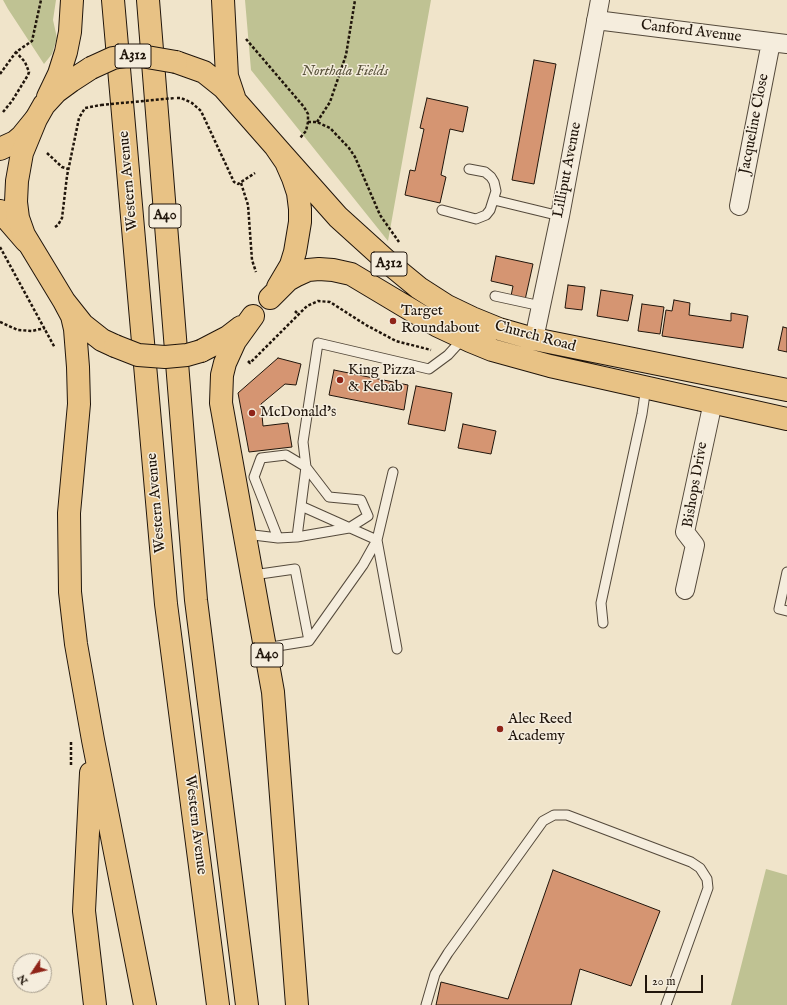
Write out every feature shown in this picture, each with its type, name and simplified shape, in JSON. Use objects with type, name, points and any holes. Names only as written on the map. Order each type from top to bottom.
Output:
[{"type":"main road","points":[[40,112],[59,74],[66,52],[70,32],[72,0]]},
{"type":"main road","name":"Western Avenue","points":[[113,0],[166,604],[218,1005]]},
{"type":"main road","name":"Western Avenue","points":[[148,0],[196,600],[247,1005]]},
{"type":"main road","points":[[223,0],[227,76],[234,98]]},
{"type":"main road","name":"A312","points":[[0,149],[15,142],[22,136],[61,88],[91,68],[113,58],[126,56],[141,56],[176,62],[204,72],[215,80],[234,98],[275,146],[286,162],[293,178],[298,198],[300,222],[295,252],[291,265],[270,298],[228,337],[201,351],[188,355],[165,357],[138,355],[127,352],[102,340],[83,325],[64,301],[23,237],[0,211]]},
{"type":"main road","name":"A312","points":[[33,252],[24,235],[18,218],[16,202],[17,182],[22,153],[40,112]]},
{"type":"main road","name":"Church Road","points":[[275,146],[338,217],[390,265],[419,288],[447,306],[472,318],[499,329],[534,339],[787,390]]},
{"type":"main road","name":"Church Road","points":[[270,298],[288,280],[302,273],[319,269],[334,270],[351,274],[414,313],[470,341],[492,350],[529,360],[787,419]]},
{"type":"main road","points":[[64,301],[72,316],[75,329],[79,370],[79,404],[69,513],[70,592],[76,644],[92,740],[145,1005]]},
{"type":"main road","name":"A40","points":[[252,316],[243,328],[225,363],[221,388],[221,403],[273,692],[297,1005]]},
{"type":"main road","points":[[92,740],[84,911],[95,1005]]},
{"type":"street","name":"Lilliput Avenue","points":[[534,339],[560,216],[600,0]]},
{"type":"street","name":"Canford Avenue","points":[[596,20],[779,43]]},
{"type":"street","name":"Jacqueline Close","points":[[739,206],[779,43]]},
{"type":"street","name":"Bishops Drive","points":[[685,590],[695,545],[685,532],[713,402]]},
{"type":"lane","points":[[442,210],[476,219],[486,215],[494,200],[496,191],[491,177],[485,172],[469,169]]},
{"type":"lane","points":[[494,200],[560,216]]},
{"type":"lane","points":[[495,296],[541,306]]},
{"type":"lane","points":[[297,537],[306,467],[303,442],[318,343],[429,369],[448,355],[458,344],[470,341]]},
{"type":"lane","points":[[603,624],[601,603],[640,422],[646,387]]},
{"type":"lane","points":[[245,534],[278,538],[297,537],[349,528],[368,516],[361,500],[329,497],[306,467],[286,455],[261,458],[254,477],[278,538]]},
{"type":"lane","points":[[266,648],[308,641],[363,565],[377,540],[393,472]]},
{"type":"lane","points":[[301,506],[377,540]]},
{"type":"lane","points":[[377,540],[397,649]]},
{"type":"lane","points":[[252,575],[294,569],[308,641]]},
{"type":"lane","points":[[787,572],[779,609],[787,611]]},
{"type":"lane","points":[[426,1005],[435,974],[448,953],[543,821],[554,815],[567,815],[691,862],[700,868],[707,879],[708,888],[666,1005]]},
{"type":"path","points":[[0,74],[16,52],[32,41],[41,0]]},
{"type":"path","points":[[317,122],[330,102],[346,55],[355,0]]},
{"type":"path","points":[[242,34],[304,107],[308,114],[306,131],[300,138]]},
{"type":"path","points":[[3,112],[12,101],[29,72],[25,62],[16,52]]},
{"type":"path","points":[[55,227],[62,218],[68,169],[77,123],[85,108],[101,105],[175,98],[186,100],[197,107],[201,112],[232,180],[236,183],[241,183],[255,173]]},
{"type":"path","points":[[308,122],[317,122],[330,128],[349,148],[355,157],[380,215],[399,242]]},
{"type":"path","points":[[47,154],[62,167],[68,169]]},
{"type":"path","points":[[241,183],[248,205],[252,260],[256,272]]},
{"type":"path","points":[[0,247],[45,328],[32,331],[18,330],[0,322]]},
{"type":"path","points":[[274,339],[307,306],[312,303],[324,301],[330,302],[366,325],[396,341],[448,355]]},
{"type":"path","points":[[295,311],[298,314]]},
{"type":"green space","points":[[3,0],[56,0],[53,20],[57,38],[52,54],[44,64],[8,9]]},
{"type":"green space","name":"Northala Fields","points":[[245,0],[431,0],[388,241],[251,70]]},
{"type":"green space","points":[[766,869],[787,875],[787,1005],[731,1005]]},
{"type":"building","points":[[534,60],[556,64],[534,184],[512,180]]},
{"type":"building","points":[[427,98],[468,107],[463,132],[450,129],[441,175],[446,177],[440,203],[405,195],[410,170],[415,171],[424,129],[420,128]]},
{"type":"building","points":[[496,256],[533,264],[525,300],[511,296],[513,286],[491,281]]},
{"type":"building","points":[[568,285],[585,287],[582,310],[565,308]]},
{"type":"building","points":[[601,290],[633,295],[628,321],[597,316]]},
{"type":"building","points":[[674,300],[690,303],[689,315],[731,321],[731,313],[748,316],[743,348],[662,336],[666,310],[672,311]]},
{"type":"building","points":[[642,304],[664,307],[660,334],[638,331]]},
{"type":"building","points":[[783,327],[787,328],[787,352],[778,350]]},
{"type":"building","name":"McDonald's","points":[[278,358],[301,364],[296,385],[285,384],[261,404],[263,426],[288,423],[292,447],[249,452],[238,393]]},
{"type":"building","points":[[334,370],[408,385],[404,410],[329,395]]},
{"type":"building","points":[[416,386],[452,393],[445,431],[408,424]]},
{"type":"building","points":[[463,424],[496,431],[491,454],[458,448]]},
{"type":"building","points":[[553,870],[660,911],[631,986],[580,969],[571,1005],[436,1005],[441,982],[508,999]]},
{"type":"place","name":"Target Roundabout","points":[[393,321]]},
{"type":"place","name":"King Pizza & Kebab","points":[[340,380]]},
{"type":"place","name":"McDonald's","points":[[252,413]]},
{"type":"place","name":"Alec Reed Academy","points":[[500,729]]}]
